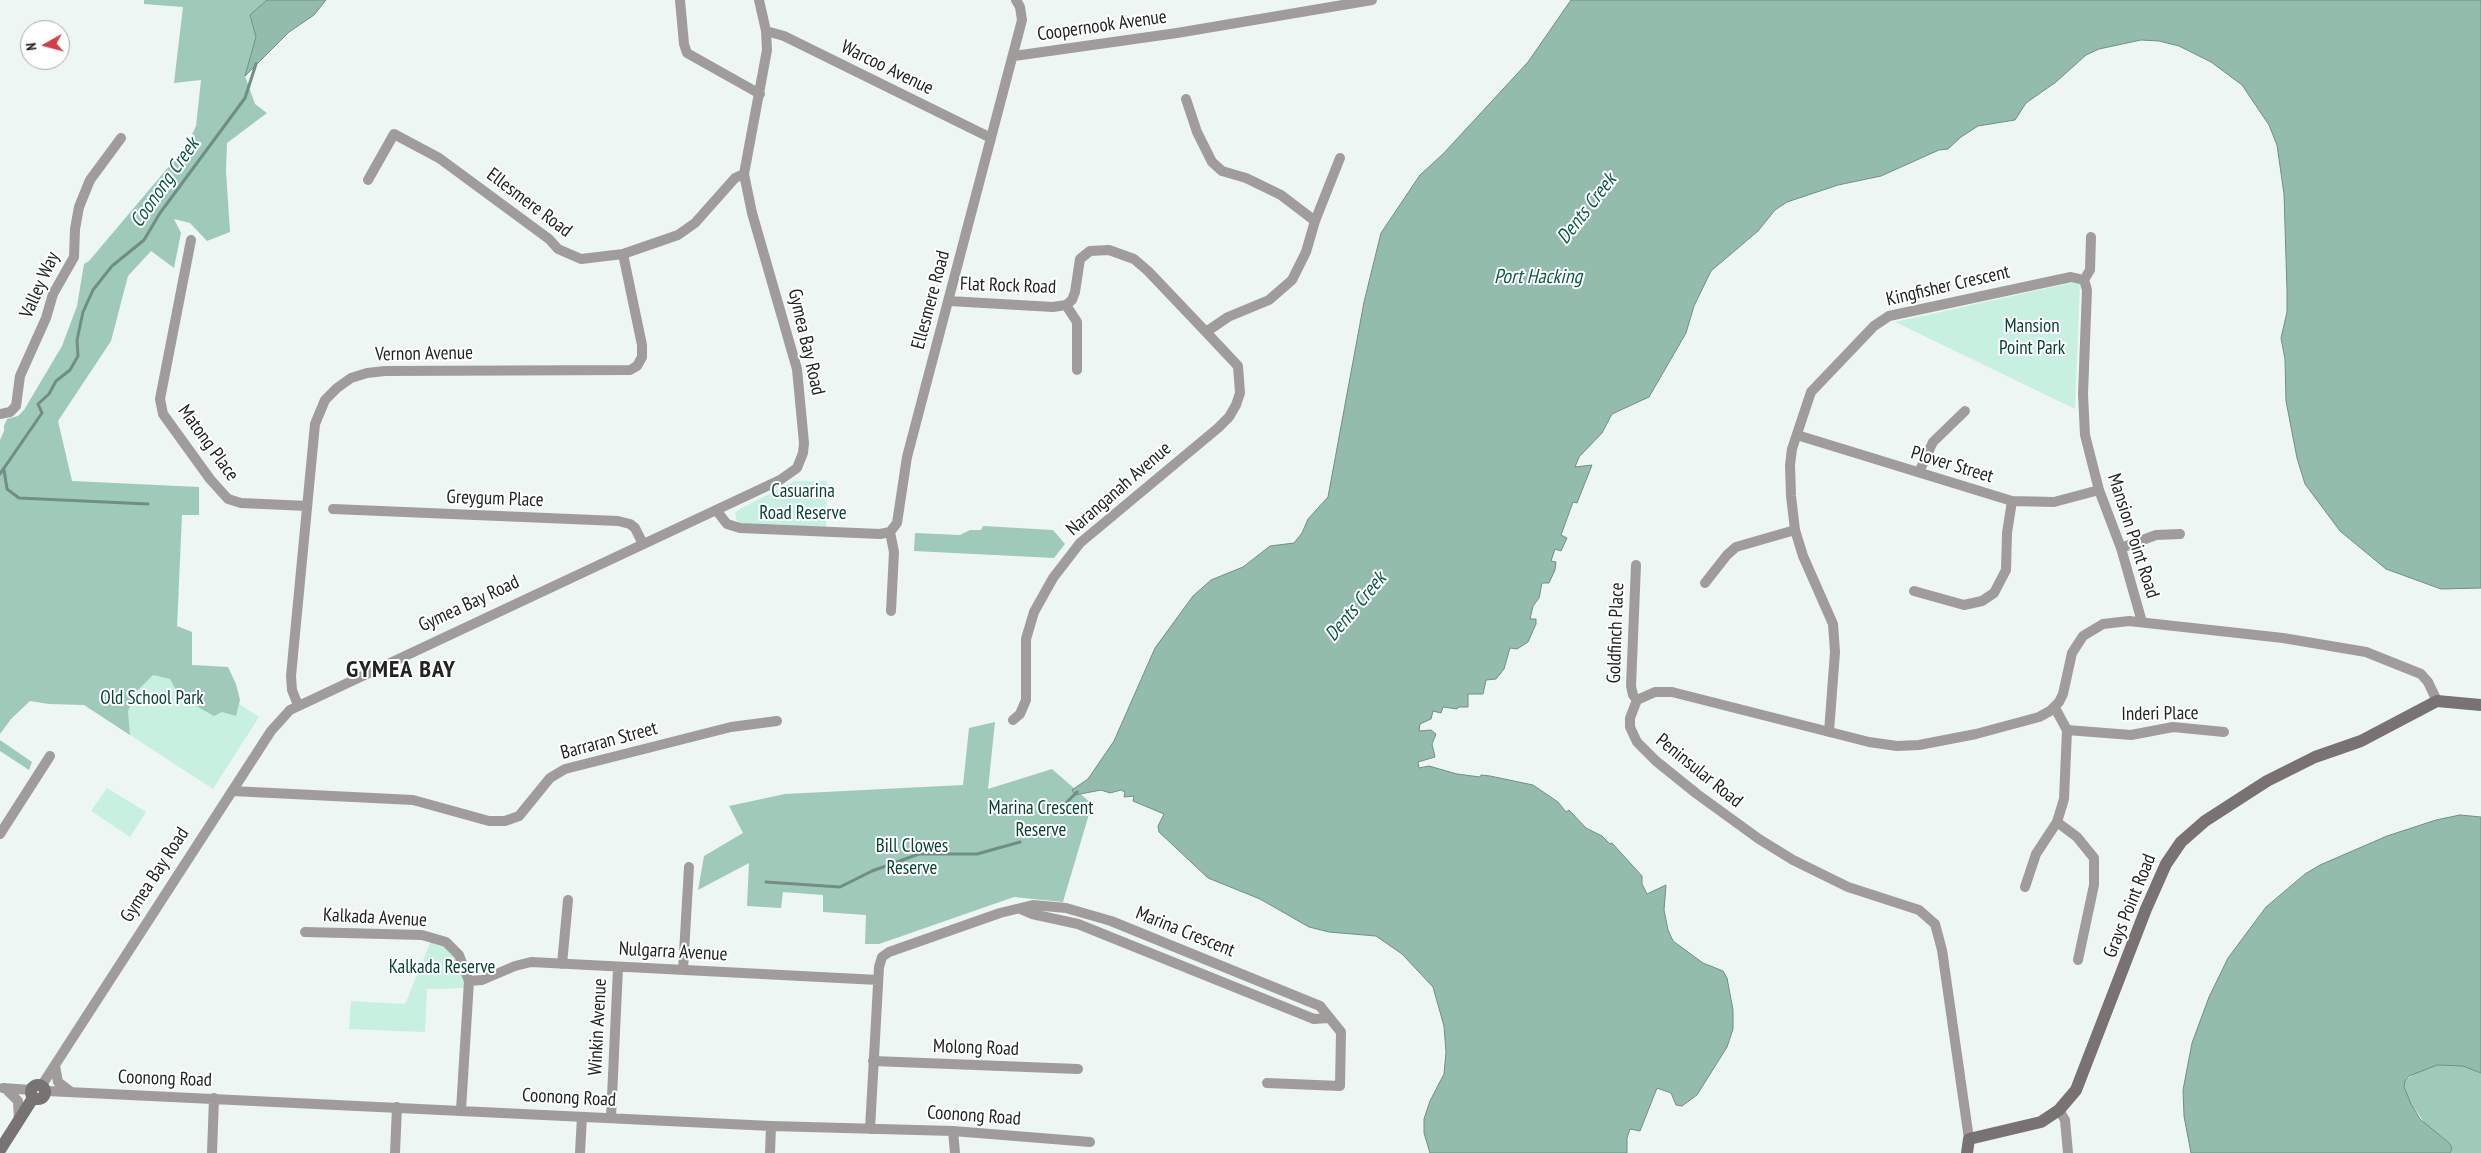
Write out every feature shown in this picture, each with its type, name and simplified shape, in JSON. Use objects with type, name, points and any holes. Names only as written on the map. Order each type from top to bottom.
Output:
[{"type":"street","points":[[680,0],[684,44],[687,53],[760,94]]},
{"type":"street","points":[[744,174],[767,50],[766,31],[759,0]]},
{"type":"street","name":"Ellesmere Road","points":[[890,532],[899,518],[907,457],[1014,56],[1022,14],[1016,0]]},
{"type":"street","name":"Coopernook Avenue","points":[[1014,56],[1177,33],[1372,0]]},
{"type":"street","name":"Warcoo Avenue","points":[[766,31],[784,36],[991,138]]},
{"type":"street","points":[[1186,99],[1197,132],[1212,162],[1222,171],[1246,178],[1281,195],[1315,220]]},
{"type":"street","name":"Ellesmere Road","points":[[368,180],[394,134],[439,158],[549,239],[558,249],[581,259],[623,254],[678,235],[695,224],[735,178],[744,174]]},
{"type":"street","name":"Valley Way","points":[[0,414],[10,412],[16,406],[20,376],[46,318],[53,294],[74,257],[74,229],[79,207],[90,180],[121,138]]},
{"type":"street","points":[[1206,332],[1228,317],[1269,300],[1292,280],[1306,252],[1315,220],[1340,158]]},
{"type":"street","name":"Gymea Bay Road","points":[[0,1150],[232,791],[276,725],[290,710],[716,510],[790,474],[797,468],[803,453],[797,369],[752,213],[744,174]]},
{"type":"street","name":"Mansion Point Road","points":[[2091,237],[2090,270],[2084,280],[2087,290],[2083,422],[2088,454],[2099,490],[2121,548],[2142,622],[2283,638],[2366,652],[2421,674],[2428,682],[2436,701]]},
{"type":"street","name":"Matong Place","points":[[191,240],[160,399],[163,414],[210,479],[228,499],[241,503],[307,506]]},
{"type":"street","name":"Flat Rock Road","points":[[949,301],[1053,307],[1066,305],[1072,300],[1075,292],[1080,260],[1090,251],[1109,250],[1134,259],[1148,270],[1206,332]]},
{"type":"street","name":"Vernon Avenue","points":[[298,705],[292,690],[291,676],[315,424],[325,400],[351,378],[367,373],[385,371],[630,370],[637,366],[642,357],[642,345],[623,254]]},
{"type":"street","name":"Kingfisher Crescent","points":[[1829,732],[1835,652],[1833,624],[1803,556],[1795,530],[1790,465],[1797,435],[1811,392],[1874,326],[1884,318],[2071,277],[2084,280]]},
{"type":"street","name":"Flat Rock Road","points":[[1066,305],[1078,322],[1076,370]]},
{"type":"street","name":"Naranganah Avenue","points":[[1013,720],[1020,714],[1026,700],[1026,639],[1034,612],[1053,578],[1080,543],[1218,428],[1228,418],[1236,405],[1240,393],[1238,366],[1206,332]]},
{"type":"street","points":[[1919,472],[1932,442],[1965,411]]},
{"type":"street","name":"Plover Street","points":[[1797,435],[2012,501],[2054,502],[2099,490]]},
{"type":"street","points":[[1914,591],[1964,604],[1982,601],[1994,593],[2006,570],[2007,533],[2012,501]]},
{"type":"street","name":"Greygum Place","points":[[333,509],[618,521],[630,524],[635,528],[643,544]]},
{"type":"street","points":[[716,510],[727,524],[740,528],[880,534],[890,532],[894,552],[891,611]]},
{"type":"street","points":[[1705,583],[1727,554],[1736,546],[1795,530]]},
{"type":"street","points":[[2121,548],[2156,535],[2180,534]]},
{"type":"street","name":"Goldfinch Place","points":[[1636,565],[1632,686],[1633,695],[1637,700]]},
{"type":"street","points":[[1637,700],[1656,692],[1672,692],[1886,745],[1919,745],[1976,734],[2039,716],[2055,708],[2066,685],[2072,653],[2083,636],[2103,624],[2129,621],[2142,622]]},
{"type":"street","name":"Peninsular Road","points":[[1637,700],[1630,718],[1630,727],[1637,742],[1656,761],[1697,794],[1759,839],[1807,868],[1848,887],[1919,910],[1935,924],[1942,950],[1969,1139]]},
{"type":"street","points":[[2436,701],[2481,705]]},
{"type":"street","name":"Grays Point Road","points":[[1969,1139],[2041,1122],[2059,1110],[2076,1090],[2146,909],[2166,864],[2181,842],[2205,821],[2267,781],[2315,757],[2361,741],[2436,701]]},
{"type":"street","points":[[2025,888],[2036,854],[2057,822],[2064,798],[2067,730],[2055,708]]},
{"type":"street","name":"Barraran Street","points":[[232,791],[413,800],[489,820],[505,821],[519,816],[550,778],[565,770],[732,727],[777,721]]},
{"type":"street","name":"Inderi Place","points":[[2067,730],[2131,734],[2173,727],[2224,732]]},
{"type":"street","points":[[0,834],[50,756]]},
{"type":"street","points":[[2057,822],[2088,847],[2094,858],[2096,868],[2090,912],[2078,960]]},
{"type":"street","points":[[683,970],[689,867]]},
{"type":"street","points":[[562,964],[568,900]]},
{"type":"street","name":"Marina Crescent","points":[[870,1128],[880,961],[886,954],[1000,913],[1033,904],[1091,914],[1111,921],[1320,1006],[1328,1018],[1336,1023],[1341,1032],[1340,1086],[1267,1083]]},
{"type":"street","name":"Marina Crescent","points":[[1020,909],[1032,914],[1078,924],[1314,1019],[1328,1018]]},
{"type":"street","name":"Kalkada Avenue","points":[[306,932],[422,935],[446,942],[459,955],[469,981],[461,1110]]},
{"type":"street","name":"Nulgarra Avenue","points":[[469,981],[482,980],[522,964],[562,964],[878,980]]},
{"type":"street","name":"Winkin Avenue","points":[[611,1118],[618,968]]},
{"type":"street","name":"Molong Road","points":[[873,1061],[1078,1069]]},
{"type":"street","points":[[55,1066],[58,1082],[71,1092]]},
{"type":"street","points":[[3,1088],[18,1101],[19,1121]]},
{"type":"street","name":"Coonong Road","points":[[3,1088],[771,1126],[954,1131],[1090,1142]]},
{"type":"street","points":[[212,1153],[214,1098]]},
{"type":"street","points":[[395,1153],[397,1107]]},
{"type":"street","points":[[2059,1110],[2065,1120],[2068,1153]]},
{"type":"street","points":[[580,1153],[582,1117]]},
{"type":"street","points":[[770,1153],[771,1126]]},
{"type":"street","points":[[954,1131],[955,1153]]},
{"type":"street","points":[[1967,1153],[1969,1139]]},
{"type":"green space","points":[[144,0],[267,0],[250,15],[256,37],[245,76],[255,104],[267,113],[227,143],[226,171],[230,232],[207,241],[190,223],[174,219],[181,233],[174,268],[151,251],[128,276],[111,341],[58,421],[72,481],[199,487],[199,515],[182,515],[177,626],[192,632],[192,665],[228,667],[236,684],[240,700],[236,716],[222,712],[214,716],[180,697],[170,679],[153,675],[136,692],[128,711],[130,735],[84,705],[49,704],[30,701],[11,719],[0,734],[0,440],[4,426],[7,419],[18,416],[24,410],[62,346],[77,306],[84,264],[89,261],[187,145],[196,126],[201,80],[174,83],[183,7],[144,4]]},
{"type":"green space","name":"Mansion Point Park","points":[[2080,281],[2075,409],[1895,322]]},
{"type":"green space","name":"Casuarina Road Reserve","points":[[794,481],[827,481],[826,527],[739,523],[737,521],[735,513],[740,509]]},
{"type":"green space","points":[[983,526],[1053,530],[1065,544],[1054,558],[914,551],[915,533],[960,535],[970,530],[981,530]]},
{"type":"green space","name":"Old School Park","points":[[179,591],[175,662],[259,717],[213,789],[84,705]]},
{"type":"green space","name":"Bill Clowes Reserve","points":[[995,722],[988,789],[1052,769],[1092,804],[1063,902],[1014,897],[879,944],[865,944],[866,915],[823,912],[823,895],[783,892],[781,908],[747,906],[749,863],[698,890],[704,856],[743,833],[729,806],[785,794],[963,785],[969,728]]},
{"type":"green space","points":[[0,740],[32,762],[29,770],[0,751]]},
{"type":"green space","points":[[107,788],[146,812],[130,837],[91,811]]},
{"type":"green space","name":"Kalkada Reserve","points":[[432,938],[459,955],[468,988],[427,989],[425,1032],[349,1029],[351,1001],[405,1004]]},
{"type":"green space","points":[[2437,1065],[2463,1066],[2481,1073],[2481,1153],[2450,1153],[2452,1148],[2449,1143],[2427,1126],[2411,1104],[2404,1088],[2405,1081],[2417,1071]]},
{"type":"water","points":[[267,0],[326,0],[314,15],[289,32],[245,76],[256,37],[250,15]]},
{"type":"water","name":"Port Hacking","points":[[1571,0],[2481,0],[2481,588],[2441,589],[2386,569],[2340,531],[2305,484],[2297,458],[2286,401],[2285,359],[2281,338],[2287,312],[2284,194],[2277,145],[2269,125],[2242,85],[2211,62],[2179,46],[2159,41],[2141,40],[2099,49],[2086,55],[2056,82],[2026,103],[2015,120],[1978,126],[1961,137],[1948,149],[1939,150],[1881,176],[1838,185],[1787,202],[1775,210],[1758,231],[1711,271],[1694,306],[1686,333],[1649,397],[1612,414],[1602,433],[1579,457],[1575,467],[1592,465],[1577,503],[1573,502],[1561,535],[1567,538],[1561,551],[1555,549],[1551,561],[1556,562],[1555,570],[1549,583],[1542,583],[1539,598],[1533,606],[1530,619],[1536,619],[1536,624],[1528,642],[1517,649],[1510,648],[1504,669],[1496,679],[1486,680],[1483,694],[1468,694],[1468,707],[1459,707],[1457,709],[1443,707],[1441,713],[1433,711],[1431,719],[1420,724],[1419,731],[1431,730],[1436,734],[1432,744],[1435,757],[1418,762],[1419,768],[1429,766],[1457,774],[1480,777],[1481,775],[1490,776],[1533,785],[1558,802],[1566,812],[1569,810],[1586,828],[1602,836],[1610,844],[1612,843],[1642,876],[1642,884],[1647,894],[1666,885],[1664,910],[1668,930],[1673,941],[1703,963],[1723,971],[1727,978],[1733,1010],[1733,1029],[1727,1047],[1697,1095],[1682,1106],[1676,1105],[1671,1093],[1657,1088],[1640,1131],[1630,1129],[1627,1138],[1627,1153],[1430,1153],[1424,1133],[1424,1119],[1430,1101],[1444,1074],[1446,1052],[1444,1026],[1433,987],[1402,954],[1376,936],[1329,932],[1309,927],[1260,899],[1208,878],[1159,832],[1158,826],[1164,814],[1133,801],[1134,796],[1124,797],[1125,792],[1121,790],[1110,793],[1101,790],[1075,795],[1072,790],[1088,779],[1114,741],[1155,648],[1193,596],[1211,580],[1243,567],[1270,546],[1294,543],[1302,533],[1308,519],[1328,497],[1364,302],[1381,233],[1420,175],[1443,154],[1528,62]]},
{"type":"water","points":[[2460,815],[2481,817],[2481,1073],[2463,1066],[2437,1065],[2409,1076],[2405,1081],[2404,1087],[2420,1119],[2449,1143],[2452,1148],[2450,1153],[2191,1153],[2184,1116],[2183,1090],[2192,1043],[2209,997],[2228,958],[2266,907],[2305,874],[2320,865],[2387,836],[2436,820]]},
{"type":"waterway","name":"Coonong Creek","points":[[0,474],[42,413],[38,404],[49,394],[56,381],[70,370],[78,356],[77,340],[83,312],[93,290],[112,266],[144,240],[160,213],[245,98],[256,64]]},
{"type":"waterway","points":[[4,470],[7,489],[19,498],[148,504]]},
{"type":"waterway","points":[[1062,807],[1077,792]]},
{"type":"waterway","points":[[766,882],[840,887],[872,871],[919,854],[977,854],[1020,842]]},
{"type":"district","name":"GYMEA BAY","points":[[401,670]]},
{"type":"water label","name":"Dents Creek","points":[[1587,209]]},
{"type":"water label","name":"Dents Creek","points":[[1356,607]]},
{"type":"park label","name":"Marina Crescent Reserve","points":[[1041,820]]}]
